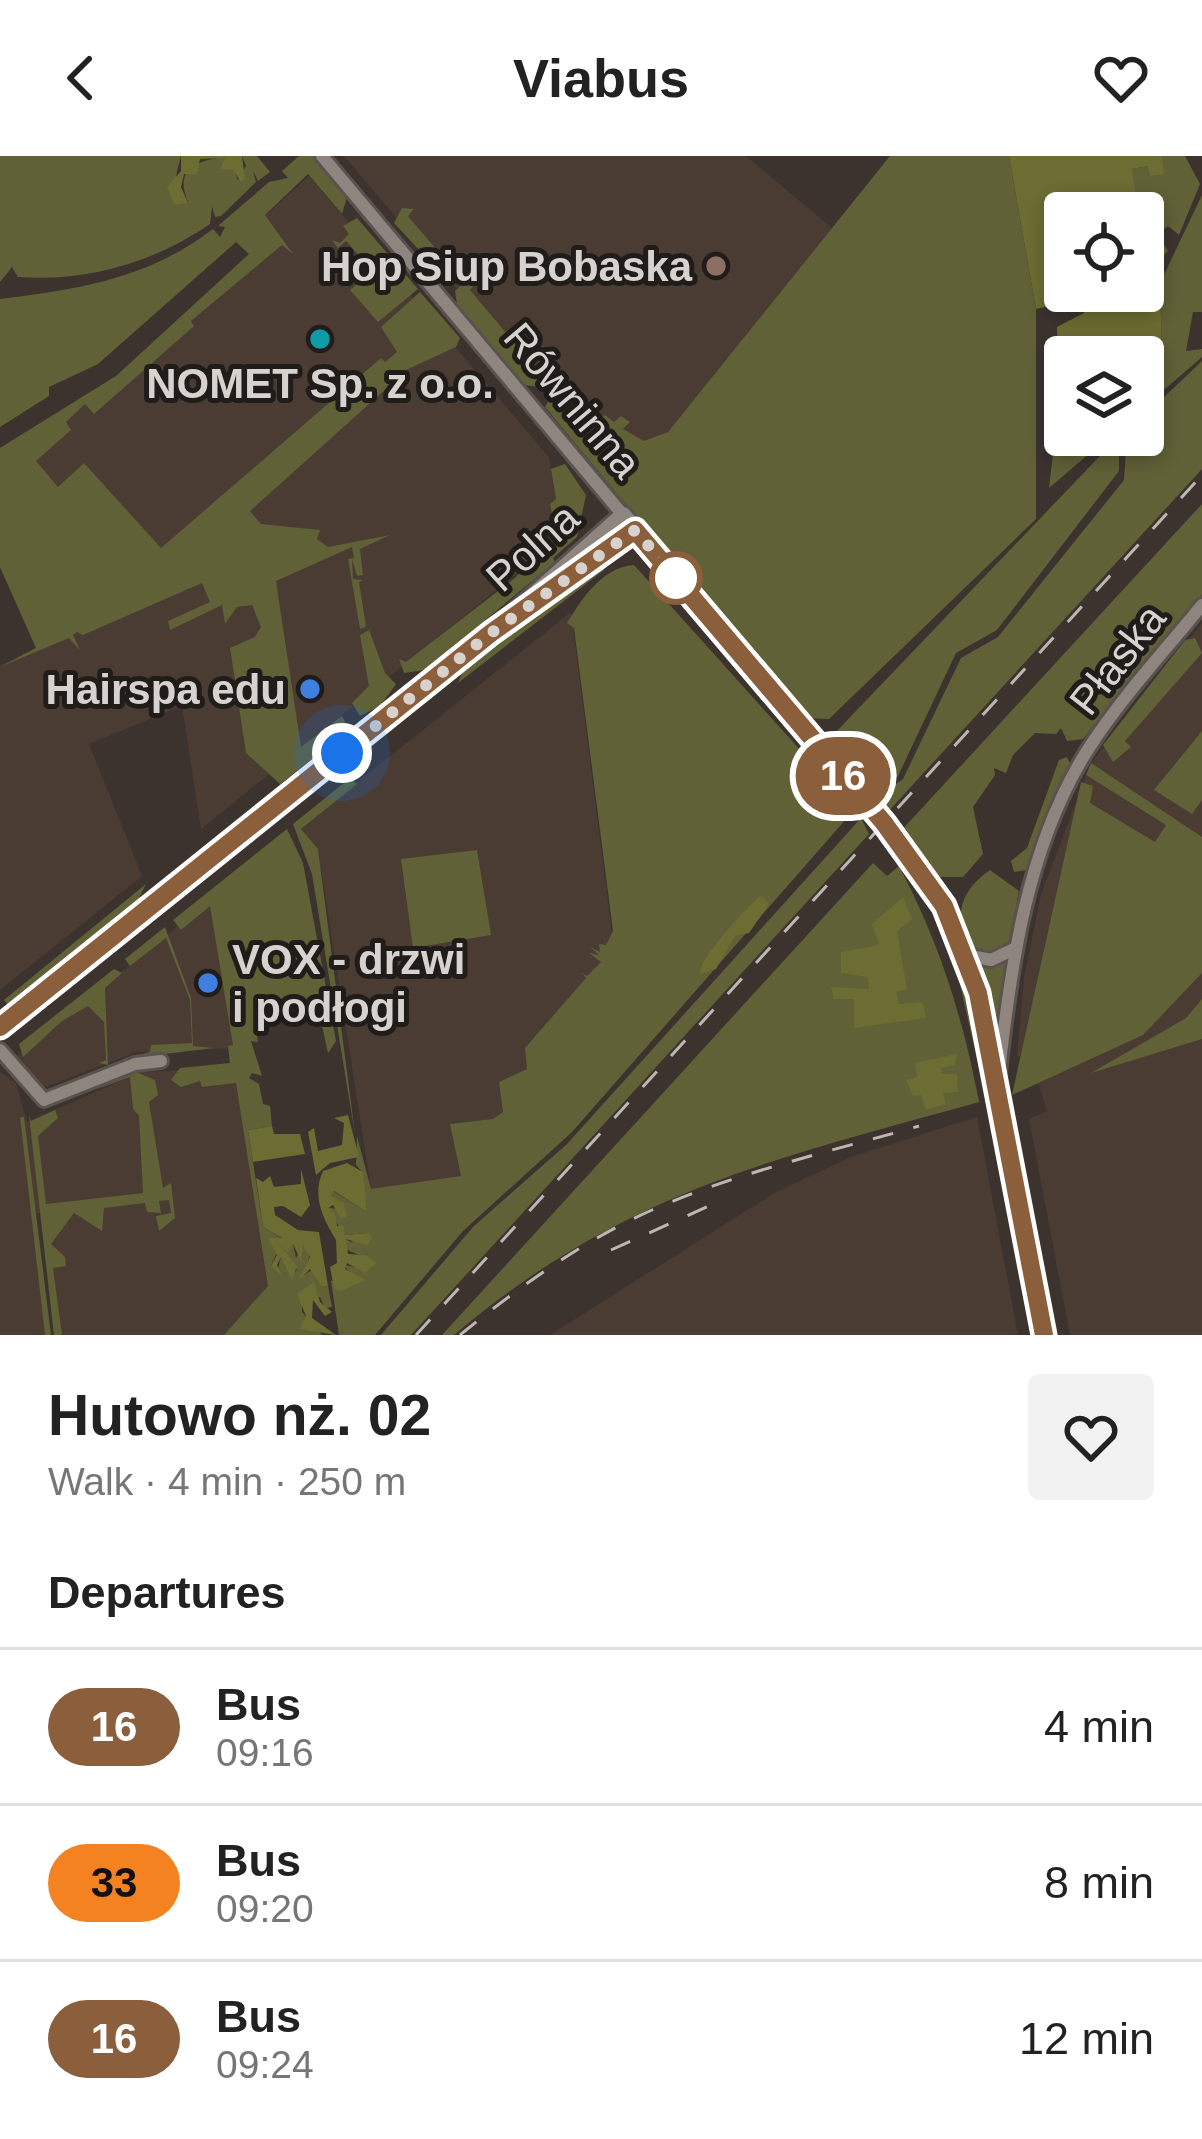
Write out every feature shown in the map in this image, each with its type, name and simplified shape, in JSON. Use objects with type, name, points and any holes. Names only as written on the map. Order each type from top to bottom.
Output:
[{"type":"street","name":"Równinna","points":[[322,156],[904,849],[944,906],[966,955],[998,1088],[1044,1335]]},
{"type":"street","name":"Polna","points":[[0,1027],[491,633],[623,515]]},
{"type":"street","name":"Polna","points":[[491,633],[635,530]]},
{"type":"street","name":"Płaska","points":[[998,1088],[1016,948],[1032,878],[1085,755],[1202,605]]},
{"type":"street","points":[[966,955],[992,961],[1016,948]]},
{"type":"street","points":[[0,1050],[44,1100],[135,1064],[161,1061]]},
{"type":"shaded area","points":[[181,156],[242,156],[245,179],[241,182],[233,170],[220,169],[225,158],[200,159],[197,175],[184,174],[181,187],[188,203],[174,205],[167,187],[181,171]]},
{"type":"shaded area","points":[[344,156],[746,156],[832,228],[657,449],[585,441]]},
{"type":"shaded area","points":[[1009,156],[1162,156],[1164,174],[1150,176],[1148,166],[1132,169],[1135,192],[1044,192],[1044,307],[1036,309]]},
{"type":"shaded area","points":[[309,176],[549,457],[562,537],[201,829],[182,706],[89,744],[142,876],[0,990],[0,665],[36,648],[0,567],[0,448],[116,376],[154,344],[249,256],[237,241]]},
{"type":"shaded area","points":[[1161,312],[1161,336],[1057,336],[1057,327],[1084,313]]},
{"type":"shaded area","points":[[571,612],[615,957],[529,1069],[485,1186],[387,1291],[318,849],[300,828]]},
{"type":"shaded area","points":[[1202,623],[1202,1335],[1070,1335],[1029,1119],[1047,1111],[1031,1059],[1017,1056],[1024,978],[1041,894],[1091,763]]},
{"type":"shaded area","points":[[762,895],[769,904],[749,933],[735,936],[716,969],[700,974],[715,946]]},
{"type":"shaded area","points":[[903,897],[912,919],[897,931],[907,989],[896,992],[899,1004],[923,1002],[926,1018],[854,1028],[854,999],[834,999],[831,987],[869,989],[868,977],[841,973],[841,952],[879,945],[872,924]]},
{"type":"shaded area","points":[[213,898],[236,1048],[137,1052],[46,1087],[41,1084],[17,1056]]},
{"type":"shaded area","points":[[957,1054],[955,1065],[941,1068],[942,1074],[957,1074],[958,1092],[943,1093],[946,1104],[926,1110],[921,1095],[913,1096],[906,1080],[917,1077],[915,1063]]},
{"type":"shaded area","points":[[238,1068],[273,1288],[231,1335],[57,1335],[40,1213],[35,1214],[46,1335],[0,1335],[0,1072],[16,1083],[27,1122],[141,1072]]},
{"type":"shaded area","points":[[348,1115],[359,1157],[330,1163],[316,1175],[308,1132],[314,1128],[318,1151],[342,1145],[344,1123],[334,1118]]},
{"type":"shaded area","points":[[977,1117],[1018,1335],[550,1335],[776,1192],[851,1157]]},
{"type":"shaded area","points":[[272,1126],[274,1134],[300,1134],[305,1154],[253,1162],[248,1130]]},
{"type":"shaded area","points":[[347,1163],[363,1172],[367,1212],[334,1191],[331,1196],[344,1203],[347,1217],[341,1219],[333,1205],[328,1208],[335,1213],[337,1226],[344,1225],[344,1235],[368,1233],[372,1238],[367,1245],[346,1239],[348,1254],[365,1255],[377,1263],[365,1273],[347,1263],[345,1269],[366,1280],[340,1291],[334,1288],[330,1267],[337,1263],[336,1240],[323,1216],[318,1190],[323,1171]]},
{"type":"shaded area","points":[[301,1169],[310,1205],[301,1217],[283,1206],[274,1207],[275,1215],[298,1230],[319,1232],[328,1286],[322,1287],[310,1269],[298,1281],[310,1257],[303,1245],[301,1261],[293,1244],[288,1252],[280,1245],[297,1266],[292,1280],[281,1257],[277,1265],[282,1276],[271,1266],[277,1255],[268,1238],[282,1238],[263,1227],[256,1178],[263,1182],[270,1176],[274,1187],[301,1184]]},
{"type":"shaded area","points":[[314,1282],[320,1302],[332,1312],[325,1316],[313,1300],[312,1318],[336,1335],[299,1329],[306,1316],[297,1294]]},
{"type":"green space","points":[[0,156],[181,156],[174,204],[188,202],[186,173],[208,160],[229,157],[238,180],[246,166],[242,156],[257,156],[270,172],[258,181],[253,171],[256,182],[221,216],[215,217],[212,206],[210,224],[142,259],[94,273],[44,278],[18,277],[12,267],[0,282]]},
{"type":"green space","points":[[299,156],[313,156],[347,197],[342,214],[308,174],[265,215],[293,254],[282,245],[191,321],[194,326],[94,414],[85,404],[66,422],[71,430],[36,461],[58,487],[84,463],[161,548],[381,358],[385,362],[397,352],[381,327],[420,292],[460,338],[456,347],[408,369],[250,511],[261,524],[320,530],[317,539],[328,547],[390,535],[360,549],[363,575],[357,576],[352,559],[353,579],[363,580],[359,582],[366,627],[360,629],[348,559],[354,558],[352,547],[276,581],[301,747],[342,716],[346,724],[343,735],[280,784],[246,753],[230,648],[255,637],[261,627],[252,605],[237,607],[225,624],[222,605],[170,630],[168,621],[210,602],[202,583],[83,635],[77,632],[73,635],[80,650],[69,638],[0,667],[36,648],[0,567],[0,448],[116,376],[249,254],[236,242],[98,364],[49,387],[49,396],[0,427],[0,299],[112,279],[163,260],[213,229],[220,237],[225,227],[218,226],[269,182],[288,178],[282,171]]},
{"type":"green space","points":[[890,156],[1009,156],[1036,309],[1036,519],[829,719],[802,718],[545,407],[555,389],[557,401],[583,433],[605,415],[614,422],[621,416],[630,422],[623,429],[644,441],[668,432]]},
{"type":"green space","points":[[1162,156],[1185,156],[1200,184],[1179,235],[1168,226],[1164,229],[1164,192],[1135,192],[1131,169],[1148,166],[1163,174]]},
{"type":"green space","points":[[1202,195],[1202,312],[1193,312],[1186,351],[1202,349],[1202,357],[1164,390],[1161,312],[1164,275]]},
{"type":"green space","points":[[402,208],[414,209],[408,216],[448,263],[457,263],[458,272],[447,280],[394,223]]},
{"type":"green space","points":[[357,218],[418,289],[378,322],[350,290],[372,270],[346,241],[338,248],[332,240],[340,243],[349,234],[343,226]]},
{"type":"green space","points":[[465,282],[476,283],[470,290],[540,373],[546,369],[548,376],[538,387],[525,385],[457,304],[455,291]]},
{"type":"green space","points":[[1202,361],[1202,469],[886,814],[862,786],[886,791],[903,779],[961,658],[998,637],[1124,480],[1126,456],[1164,456],[1164,397]]},
{"type":"green space","points":[[1053,456],[1086,456],[1049,488]]},
{"type":"green space","points":[[1100,456],[1119,456],[1119,471],[997,630],[956,653],[898,776],[886,783],[873,780],[834,734]]},
{"type":"green space","points":[[565,464],[586,495],[577,537],[553,558],[555,562],[425,670],[404,673],[399,659],[406,662],[527,564],[526,554],[552,529],[550,504],[556,499],[551,469]]},
{"type":"green space","points":[[1202,504],[1202,595],[1083,739],[1067,741],[1061,728],[1056,734],[1035,733],[1013,755],[1006,773],[994,768],[995,775],[973,807],[983,854],[963,877],[936,877],[900,832]]},
{"type":"green space","points":[[599,563],[604,570],[458,683],[464,668]]},
{"type":"green space","points":[[634,565],[854,810],[572,1132],[463,1231],[375,1335],[339,1335],[331,1281],[357,1282],[344,1265],[360,1268],[371,1260],[345,1249],[346,1239],[351,1242],[368,1233],[344,1235],[327,1207],[345,1211],[331,1195],[333,1191],[367,1212],[362,1172],[356,1165],[357,1136],[371,1189],[461,1176],[450,1124],[493,1119],[503,1112],[499,1082],[527,1069],[525,1048],[586,978],[582,973],[587,976],[601,962],[589,953],[599,955],[590,947],[600,952],[599,944],[606,945],[613,931],[574,628],[567,623],[602,579]]},
{"type":"green space","points":[[369,630],[385,673],[396,684],[380,706],[360,716],[352,703],[369,686],[360,635]]},
{"type":"green space","points":[[1195,638],[1202,653],[1125,741],[1131,747],[1113,762],[1103,745],[1185,640]]},
{"type":"green space","points":[[1202,731],[1202,800],[1192,814],[1154,790]]},
{"type":"green space","points":[[1067,757],[1071,766],[1027,870],[1014,872],[1011,861],[1027,848],[1059,760]]},
{"type":"green space","points":[[1091,763],[1202,837],[1202,973],[1143,1035],[1012,1095],[1081,782],[1093,786],[1090,803],[1155,842],[1166,825],[1086,775]]},
{"type":"green space","points":[[350,778],[357,784],[301,829],[318,849],[355,1134],[312,874],[293,824]]},
{"type":"green space","points":[[861,818],[869,834],[411,1335],[381,1335],[473,1227],[567,1144]]},
{"type":"green space","points":[[287,829],[303,863],[336,1041],[328,1053],[319,1012],[254,1019],[258,1042],[251,1041],[262,1076],[252,1073],[249,1078],[259,1084],[263,1104],[270,1106],[272,1126],[248,1130],[263,1227],[283,1239],[280,1245],[293,1244],[296,1258],[303,1245],[310,1254],[304,1275],[312,1270],[322,1287],[328,1286],[332,1307],[325,1308],[320,1297],[302,1303],[302,1312],[322,1335],[224,1335],[268,1286],[236,1083],[202,1087],[200,1081],[181,1087],[171,1080],[180,1068],[230,1063],[228,1046],[233,1045],[210,906],[181,930],[173,920]],"holes":[[[280,1245],[297,1270],[293,1274],[281,1256],[278,1269],[271,1266]]]},
{"type":"green space","points":[[477,850],[491,935],[413,948],[401,859]]},
{"type":"green space","points":[[873,863],[887,876],[899,866],[926,923],[957,1010],[979,1102],[767,1163],[640,1213],[517,1286],[454,1335],[442,1335]]},
{"type":"green space","points":[[990,870],[1019,891],[1008,948],[1000,954],[973,950],[962,927],[965,896]]},
{"type":"green space","points":[[922,883],[966,973],[994,1114],[991,1122],[958,975]]},
{"type":"green space","points":[[146,884],[138,900],[8,1005],[4,1000]]},
{"type":"green space","points":[[165,927],[191,998],[193,1046],[214,1048],[123,1059],[150,1052],[151,1045],[192,1043],[190,1000],[166,938],[130,966],[125,959]]},
{"type":"green space","points":[[1005,964],[996,1043],[976,965]]},
{"type":"green space","points":[[114,969],[122,973],[105,988],[108,1065],[99,1063],[106,1060],[104,1022],[88,1006],[62,1021],[23,1057],[19,1044]]},
{"type":"green space","points":[[1202,999],[1202,1039],[1091,1073],[1186,1018]]},
{"type":"green space","points":[[136,1072],[155,1080],[158,1095],[149,1102],[163,1188],[171,1183],[175,1218],[159,1231],[156,1216],[171,1213],[169,1200],[159,1201],[161,1213],[147,1212],[145,1203],[104,1208],[102,1231],[74,1213],[51,1244],[65,1257],[66,1266],[53,1268],[62,1335],[54,1335],[29,1115],[31,1121],[55,1110],[58,1118],[38,1136],[46,1204],[143,1193],[139,1116],[133,1109],[130,1077],[95,1090]]},
{"type":"green space","points":[[20,1117],[24,1117],[51,1335],[45,1335]]},
{"type":"railway","points":[[416,1335],[1202,475]]},
{"type":"railway","points":[[460,1335],[560,1261],[642,1214],[732,1180],[919,1126]]},
{"type":"railway","points":[[611,1250],[720,1201]]},
{"type":"bus line","name":"16","points":[[0,1027],[491,633],[635,530],[884,823],[944,906],[978,993],[1044,1335]]},
{"type":"place","name":"Hop Siup Bobaska","points":[[716,266]]},
{"type":"place","name":"NOMET Sp. z o.o.","points":[[320,339]]},
{"type":"place","name":"Hairspa edu","points":[[310,689]]},
{"type":"place","name":"VOX - drzwi i podłogi","points":[[208,983]]},
{"type":"route","points":[[342,753],[491,633],[635,530],[676,578]]}]
